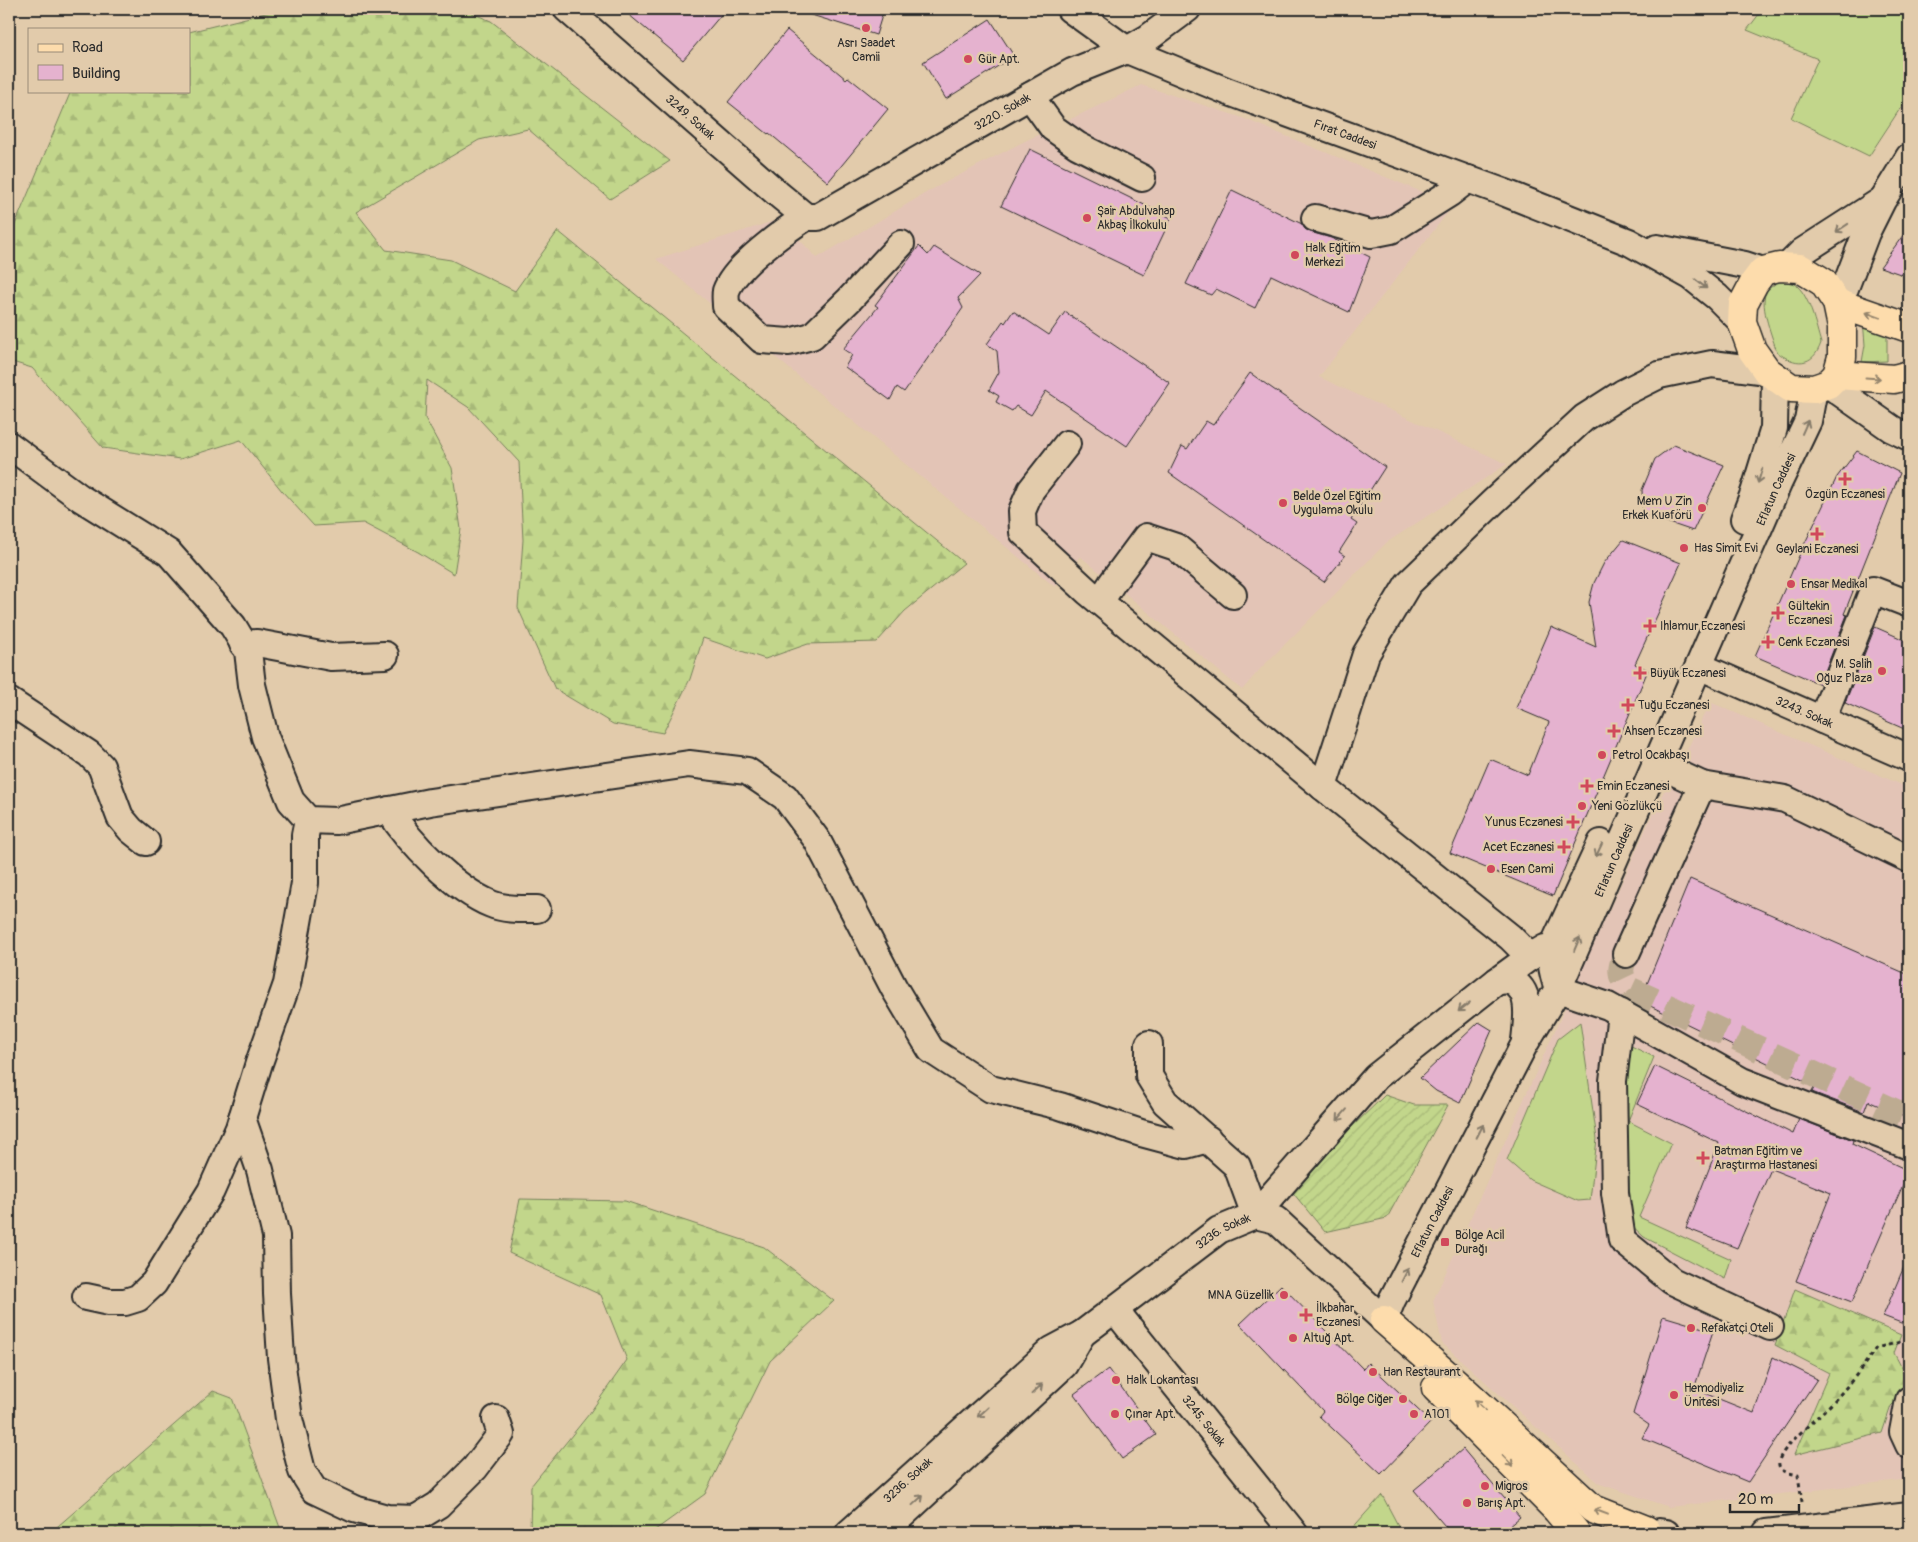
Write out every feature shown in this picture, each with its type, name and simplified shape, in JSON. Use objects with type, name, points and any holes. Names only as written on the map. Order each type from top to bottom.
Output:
[{"type":"main road","points":[[1827,383],[1842,357],[1842,327],[1835,300],[1823,282],[1800,268],[1775,269],[1754,284],[1743,304],[1742,322],[1752,350],[1771,374],[1791,388],[1827,383],[1894,379],[1909,375]]},
{"type":"main road","points":[[1835,300],[1909,328]]},
{"type":"main road","points":[[1384,1320],[1456,1382],[1593,1510],[1652,1532]]},
{"type":"main road","points":[[1384,1320],[1418,1370],[1557,1510],[1576,1533]]},
{"type":"street","name":"3249. Sokak","points":[[567,9],[812,217]]},
{"type":"street","name":"Fırat Caddesi","points":[[1070,9],[1229,92],[1468,179],[1629,242]]},
{"type":"street","points":[[1138,44],[1152,9]]},
{"type":"street","name":"3220. Sokak","points":[[901,244],[849,300],[812,336],[789,342],[762,340],[726,306],[726,293],[729,284],[751,259],[788,228],[812,217],[1072,72],[1138,44],[1187,9]]},
{"type":"street","points":[[1030,96],[1054,128],[1077,145],[1142,178]]},
{"type":"street","points":[[1835,300],[1845,288],[1866,233],[1882,201],[1909,157]]},
{"type":"street","points":[[1315,218],[1371,234],[1391,230],[1450,193],[1468,179]]},
{"type":"street","points":[[1629,242],[1775,269],[1882,201]]},
{"type":"street","points":[[1629,242],[1692,277],[1717,297],[1742,322]]},
{"type":"street","points":[[1323,787],[1366,654],[1408,584],[1492,502],[1584,418],[1623,393],[1652,379],[1712,364],[1771,374]]},
{"type":"street","name":"Eflatun Caddesi","points":[[1558,988],[1552,971],[1551,960],[1555,942],[1688,653],[1754,493],[1774,428],[1771,374]]},
{"type":"street","points":[[1827,383],[1892,429],[1909,437]]},
{"type":"street","name":"Eflatun Caddesi","points":[[1384,1320],[1392,1300],[1524,1045],[1558,988],[1778,484],[1827,383]]},
{"type":"street","points":[[1067,444],[1031,490],[1022,511],[1023,532],[1094,597],[1323,787],[1510,937],[1530,956]]},
{"type":"street","points":[[9,445],[82,499],[169,553],[234,626],[248,651],[252,685],[265,737],[291,801],[308,820],[336,821],[430,802],[689,764],[747,771],[785,797],[817,840],[894,988],[931,1050],[991,1089],[1060,1106],[1186,1145],[1208,1139]]},
{"type":"street","points":[[1094,597],[1112,583],[1146,537],[1176,547],[1233,595]]},
{"type":"street","points":[[1822,720],[1873,590],[1909,604]]},
{"type":"street","points":[[243,644],[258,642],[331,657],[385,655]]},
{"type":"street","name":"3243. Sokak","points":[[1699,666],[1909,758]]},
{"type":"street","points":[[9,701],[88,754],[101,766],[120,817],[131,830],[146,842]]},
{"type":"street","points":[[1655,763],[1702,785],[1785,799],[1909,860]]},
{"type":"street","points":[[1626,954],[1702,785]]},
{"type":"street","points":[[389,810],[397,824],[439,869],[464,890],[492,905],[516,910],[537,909]]},
{"type":"street","points":[[86,1297],[109,1302],[125,1302],[138,1298],[154,1283],[211,1191],[242,1118],[287,984],[305,883],[305,835],[308,820]]},
{"type":"street","points":[[1149,1044],[1149,1076],[1165,1102],[1237,1166],[1255,1215],[1376,1077],[1530,956],[1555,942]]},
{"type":"street","points":[[1497,981],[1509,981],[1518,986],[1525,999],[1528,1017],[1524,1045]]},
{"type":"street","points":[[1558,988],[1608,1006],[1742,1081],[1909,1146]]},
{"type":"street","points":[[1620,1013],[1612,1081],[1615,1194],[1622,1240],[1672,1281],[1770,1327]]},
{"type":"street","points":[[242,1118],[260,1170],[276,1236],[281,1358],[289,1419],[302,1471],[314,1490],[354,1509],[387,1518],[415,1519],[438,1505],[475,1468],[501,1434],[496,1419]]},
{"type":"street","name":"3236. Sokak","points":[[849,1533],[1052,1350],[1082,1334],[1219,1230],[1255,1215],[1276,1220],[1384,1320]]},
{"type":"street","name":"3245. Sokak","points":[[1115,1310],[1294,1533]]},
{"type":"street","name":"3236. Sokak","points":[[883,1533],[1064,1365],[1082,1334]]},
{"type":"street","points":[[1909,1400],[1903,1432],[1909,1445]]},
{"type":"street","points":[[1766,1533],[1909,1516]]},
{"type":"path","points":[[1802,1502],[1798,1476],[1784,1472],[1780,1468],[1779,1461],[1784,1449],[1833,1402],[1865,1365],[1876,1348],[1909,1340]]},
{"type":"shaded area","points":[[1141,85],[1240,117],[1439,199],[1452,207],[1319,377],[1507,464],[1386,543],[1261,668],[1242,690],[1080,556],[1055,587],[656,259],[780,219],[817,258],[929,191],[1021,143]]},
{"type":"shaded area","name":"Batman Eğitim ve Araştırma Hastanesi","points":[[1710,702],[1909,788],[1909,1479],[1669,1507],[1600,1484],[1442,1343],[1433,1301],[1657,804],[1688,748]]},
{"type":"green space","points":[[282,9],[462,9],[491,21],[670,161],[610,199],[528,129],[479,140],[356,212],[386,250],[451,260],[515,291],[558,231],[964,563],[905,611],[877,642],[808,644],[765,659],[703,638],[690,679],[663,733],[613,724],[555,689],[518,608],[523,540],[519,462],[468,407],[427,380],[425,418],[452,468],[461,529],[454,574],[418,552],[363,523],[314,526],[282,491],[241,440],[180,459],[103,448],[32,368],[9,361],[9,239],[71,92],[190,92],[190,32]]},
{"type":"green space","points":[[1763,9],[1909,9],[1909,95],[1869,156],[1791,118],[1818,59],[1747,30]]},
{"type":"green space","points":[[1778,282],[1792,283],[1804,294],[1821,343],[1818,351],[1803,362],[1790,360],[1777,352],[1767,322],[1764,298],[1768,290]]},
{"type":"green space","points":[[1863,319],[1887,327],[1887,361],[1862,362],[1865,345]]},
{"type":"green space","points":[[1580,1022],[1597,1139],[1590,1200],[1578,1201],[1530,1180],[1507,1160],[1558,1039]]},
{"type":"green space","points":[[1625,1043],[1654,1057],[1628,1121],[1671,1143],[1639,1217],[1731,1259],[1725,1279],[1644,1237],[1628,1222]]},
{"type":"green space","points":[[1385,1095],[1414,1105],[1448,1105],[1387,1218],[1325,1232],[1289,1188]]},
{"type":"green space","points":[[520,1199],[625,1201],[764,1247],[834,1301],[770,1361],[705,1494],[651,1533],[530,1533],[531,1486],[589,1414],[627,1360],[601,1295],[509,1253]]},
{"type":"green space","points":[[1795,1289],[1901,1335],[1894,1353],[1902,1368],[1907,1390],[1891,1406],[1882,1433],[1794,1455],[1829,1373],[1775,1345]]},
{"type":"green space","points":[[213,1391],[232,1398],[282,1533],[50,1533]]},
{"type":"green space","points":[[1382,1495],[1402,1533],[1348,1533]]},
{"type":"building","points":[[622,9],[726,9],[683,60]]},
{"type":"building","name":"Asrı Saadet Camii","points":[[806,9],[884,9],[876,35],[805,13]]},
{"type":"building","name":"Gür Apt.","points":[[990,19],[1014,56],[946,99],[923,62]]},
{"type":"building","points":[[787,30],[846,79],[848,77],[888,109],[828,182],[728,102]]},
{"type":"building","points":[[1030,149],[1171,218],[1144,275],[1001,206]]},
{"type":"building","points":[[1232,190],[1302,224],[1310,232],[1331,238],[1370,257],[1349,312],[1271,275],[1255,308],[1216,289],[1211,295],[1186,284]]},
{"type":"building","points":[[1909,227],[1909,277],[1880,267]]},
{"type":"building","points":[[919,246],[928,255],[934,247],[980,275],[958,298],[963,308],[904,392],[897,387],[890,400],[845,367],[852,355],[843,349],[878,307],[875,305]]},
{"type":"building","points":[[1013,311],[1049,335],[1065,312],[1170,383],[1127,446],[1046,391],[1031,415],[1016,406],[1012,411],[996,402],[999,396],[989,390],[999,372],[997,351],[987,344],[1003,321],[1005,323]]},
{"type":"building","points":[[1250,373],[1385,467],[1351,520],[1357,524],[1339,552],[1345,556],[1324,582],[1169,473],[1182,446],[1187,449],[1206,421],[1213,425]]},
{"type":"building","points":[[1674,445],[1724,465],[1693,531],[1643,514],[1642,490],[1655,459]]},
{"type":"building","points":[[1857,451],[1900,473],[1844,614],[1847,615],[1820,684],[1755,656],[1802,549],[1837,477]]},
{"type":"building","points":[[1623,540],[1681,563],[1635,664],[1648,670],[1553,896],[1450,853],[1490,759],[1528,775],[1549,722],[1516,708],[1551,627],[1596,647],[1589,602],[1594,583],[1604,563]]},
{"type":"building","name":"M. Salih Oğuz Plaza","points":[[1875,627],[1909,642],[1909,731],[1845,703]]},
{"type":"building","points":[[1690,879],[1909,975],[1909,1119],[1868,1101],[1864,1112],[1812,1092],[1815,1086],[1640,1001]]},
{"type":"building","points":[[1479,1022],[1492,1030],[1460,1103],[1436,1091],[1420,1078]]},
{"type":"building","points":[[1655,1066],[1793,1134],[1799,1119],[1853,1140],[1852,1144],[1909,1171],[1852,1302],[1796,1281],[1831,1193],[1771,1169],[1737,1248],[1686,1228],[1719,1143],[1637,1104]]},
{"type":"building","points":[[1909,1255],[1909,1326],[1883,1316]]},
{"type":"building","points":[[1281,1285],[1363,1369],[1368,1363],[1431,1422],[1381,1474],[1319,1416],[1323,1411],[1240,1324]]},
{"type":"building","name":"Hemodiyaliz Ünitesi","points":[[1663,1316],[1713,1331],[1694,1389],[1754,1413],[1773,1357],[1817,1379],[1748,1482],[1642,1438],[1649,1425],[1633,1414]]},
{"type":"building","name":"Çınar Apt.","points":[[1108,1369],[1156,1435],[1122,1459],[1074,1394]]},
{"type":"building","name":"Barış Apt.","points":[[1463,1449],[1520,1517],[1501,1533],[1451,1533],[1414,1490]]},
{"type":"tunnel","points":[[1626,954],[1621,973],[1631,990],[1909,1118]]},
{"type":"place","name":"Asrı Saadet Camii","points":[[866,28]]},
{"type":"place","name":"Gür Apt.","points":[[968,59]]},
{"type":"place","name":"Şair Abdulvahap Akbaş İlkokulu","points":[[1087,218]]},
{"type":"place","name":"Halk Eğitim Merkezi","points":[[1295,255]]},
{"type":"place","name":"Özgün Eczanesi","points":[[1845,479]]},
{"type":"place","name":"Belde Özel Eğitim Uygulama Okulu","points":[[1283,503]]},
{"type":"place","name":"Mem U Zin Erkek Kuaförü","points":[[1702,508]]},
{"type":"place","name":"Geylani Eczanesi","points":[[1817,534]]},
{"type":"place","name":"Has Simit Evi","points":[[1684,548]]},
{"type":"place","name":"Ensar Medikal","points":[[1791,584]]},
{"type":"place","name":"Gültekin Eczanesi","points":[[1778,613]]},
{"type":"place","name":"Ihlamur Eczanesi","points":[[1650,626]]},
{"type":"place","name":"Cenk Eczanesi","points":[[1768,642]]},
{"type":"place","name":"M. Salih Oğuz Plaza","points":[[1882,671]]},
{"type":"place","name":"Büyük Eczanesi","points":[[1640,673]]},
{"type":"place","name":"Tuğu Eczanesi","points":[[1628,705]]},
{"type":"place","name":"Ahsen Eczanesi","points":[[1614,731]]},
{"type":"place","name":"Petrol Ocakbaşı","points":[[1602,755]]},
{"type":"place","name":"Emin Eczanesi","points":[[1587,786]]},
{"type":"place","name":"Yeni Gözlükçü","points":[[1582,806]]},
{"type":"place","name":"Yunus Eczanesi","points":[[1573,822]]},
{"type":"place","name":"Acet Eczanesi","points":[[1564,847]]},
{"type":"place","name":"Esen Cami","points":[[1491,869]]},
{"type":"place","name":"Batman Eğitim ve Araştırma Hastanesi","points":[[1703,1158]]},
{"type":"place","name":"Bölge Acil Durağı","points":[[1445,1242]]},
{"type":"place","name":"MNA Güzellik","points":[[1284,1295]]},
{"type":"place","name":"İlkbahar Eczanesi","points":[[1306,1315]]},
{"type":"place","name":"Refakatçi Oteli","points":[[1691,1328]]},
{"type":"place","name":"Altuğ Apt.","points":[[1293,1338]]},
{"type":"place","name":"Han Restaurant","points":[[1373,1372]]},
{"type":"place","name":"Halk Lokantası","points":[[1116,1380]]},
{"type":"place","name":"Hemodiyaliz Ünitesi","points":[[1674,1395]]},
{"type":"place","name":"Bölge Ciğer","points":[[1403,1399]]},
{"type":"place","name":"Çınar Apt.","points":[[1115,1414]]},
{"type":"place","name":"A101","points":[[1414,1414]]},
{"type":"place","name":"Migros","points":[[1485,1486]]},
{"type":"place","name":"Barış Apt.","points":[[1467,1503]]}]
